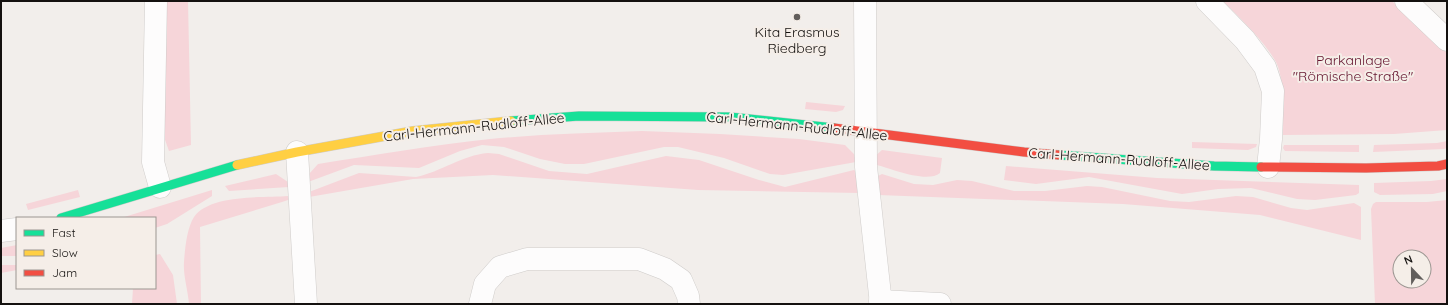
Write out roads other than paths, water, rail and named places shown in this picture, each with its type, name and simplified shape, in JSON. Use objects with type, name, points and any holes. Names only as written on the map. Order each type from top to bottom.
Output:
[{"type":"street","points":[[156,1],[153,162],[160,187]]},
{"type":"street","points":[[865,1],[864,131],[866,167],[881,303],[940,304]]},
{"type":"street","points":[[1207,1],[1245,40],[1265,67],[1273,91],[1268,167]]},
{"type":"street","points":[[1406,1],[1447,40]]},
{"type":"street","name":"Carl-Hermann-Rudloff-Allee","points":[[64,217],[244,163],[297,152],[414,131],[496,122],[579,116],[730,117],[864,131],[1024,152],[1214,166],[1366,168],[1438,166],[1447,164]]},
{"type":"street","points":[[297,152],[306,304]]},
{"type":"street","points":[[1,231],[16,229]]},
{"type":"street","points":[[480,304],[485,284],[500,267],[527,259],[639,259],[665,269],[681,280],[688,296],[689,304]]},
{"type":"place","name":"Kita Erasmus Riedberg","points":[[797,17]]},
{"type":"park label","name":"Parkanlage \"Römische Straße\"","points":[[1353,68]]}]
